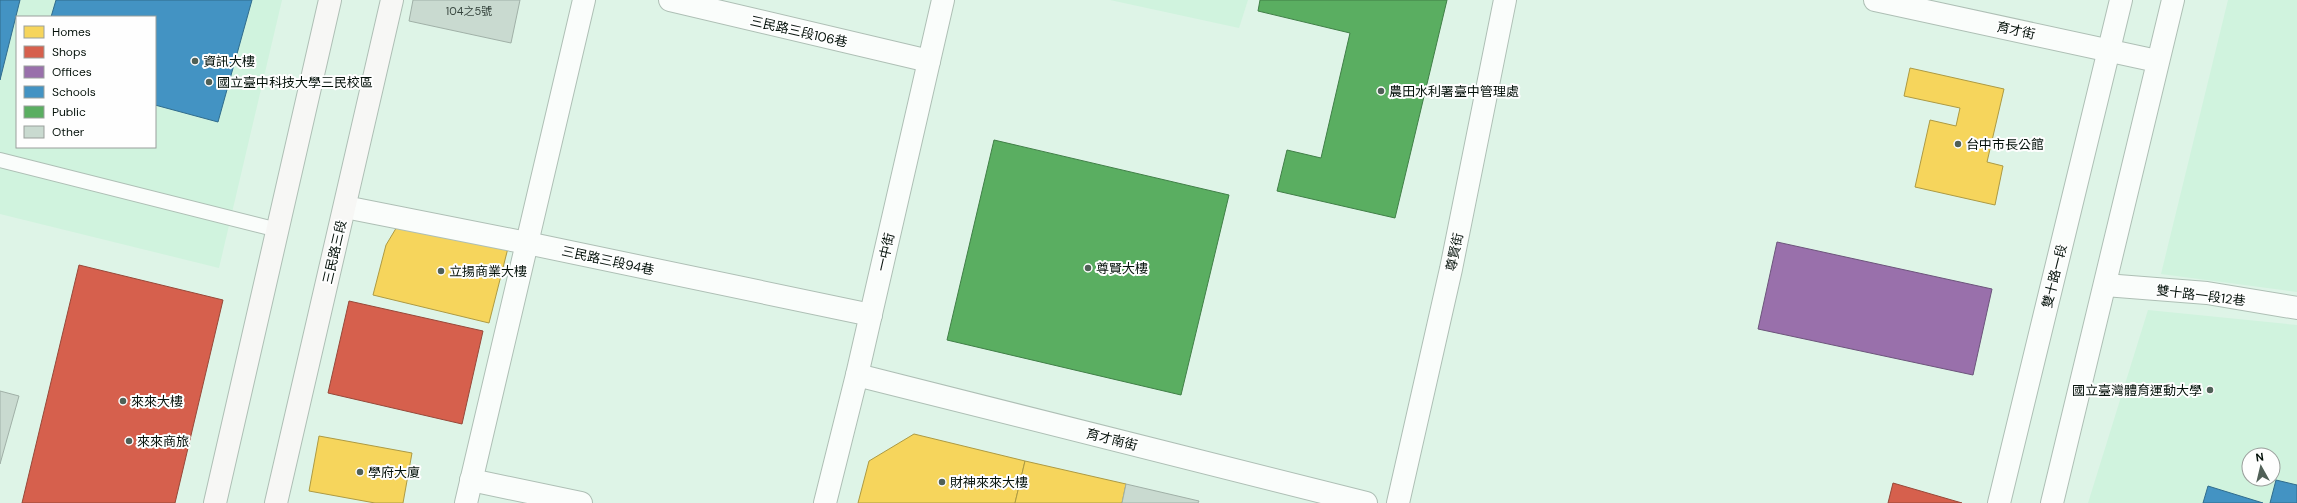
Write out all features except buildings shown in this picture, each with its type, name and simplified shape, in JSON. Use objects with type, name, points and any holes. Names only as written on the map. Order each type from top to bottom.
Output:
[{"type":"main road","points":[[215,503],[330,0]]},
{"type":"main road","name":"三民路三段","points":[[276,503],[392,0]]},
{"type":"street","points":[[466,503],[584,0]]},
{"type":"street","name":"三民路三段106巷","points":[[670,0],[929,61]]},
{"type":"street","name":"一中街","points":[[825,503],[857,375],[943,0]]},
{"type":"street","name":"尊賢街","points":[[1398,503],[1451,269],[1505,0]]},
{"type":"street","name":"育才街","points":[[1875,0],[2157,61]]},
{"type":"street","name":"雙十路一段","points":[[1999,503],[2122,0]]},
{"type":"street","points":[[2052,503],[2157,61],[2173,0]]},
{"type":"street","name":"三民路三段94巷","points":[[344,207],[527,242],[871,315]]},
{"type":"street","name":"雙十路一段12巷","points":[[2105,285],[2207,293],[2297,308]]},
{"type":"street","name":"育才南街","points":[[857,375],[1366,503]]},
{"type":"street","points":[[471,480],[581,503]]},
{"type":"lane","points":[[0,160],[278,230]]},
{"type":"shaded area","name":"國立臺中科技大學三民校區","points":[[0,0],[282,0],[219,268],[0,214]]},
{"type":"shaded area","points":[[1110,0],[1248,0],[1239,28]]},
{"type":"shaded area","points":[[2228,0],[2297,0],[2297,292],[2161,274]]},
{"type":"shaded area","name":"國立臺灣體育運動大學","points":[[2148,310],[2297,325],[2297,503],[2088,503]]},
{"type":"place","name":"資訊大樓","points":[[195,61]]},
{"type":"place","name":"國立臺中科技大學三民校區","points":[[209,82]]},
{"type":"place","name":"農田水利署臺中管理處","points":[[1381,91]]},
{"type":"place","name":"台中市長公館","points":[[1958,144]]},
{"type":"place","name":"尊賢大樓","points":[[1088,268]]},
{"type":"place","name":"立揚商業大樓","points":[[441,271]]},
{"type":"place","name":"國立臺灣體育運動大學","points":[[2210,390]]},
{"type":"place","name":"來來大樓","points":[[123,401]]},
{"type":"place","name":"來來商旅","points":[[129,441]]},
{"type":"place","name":"學府大廈","points":[[360,472]]},
{"type":"place","name":"財神來來大樓","points":[[942,482]]}]
